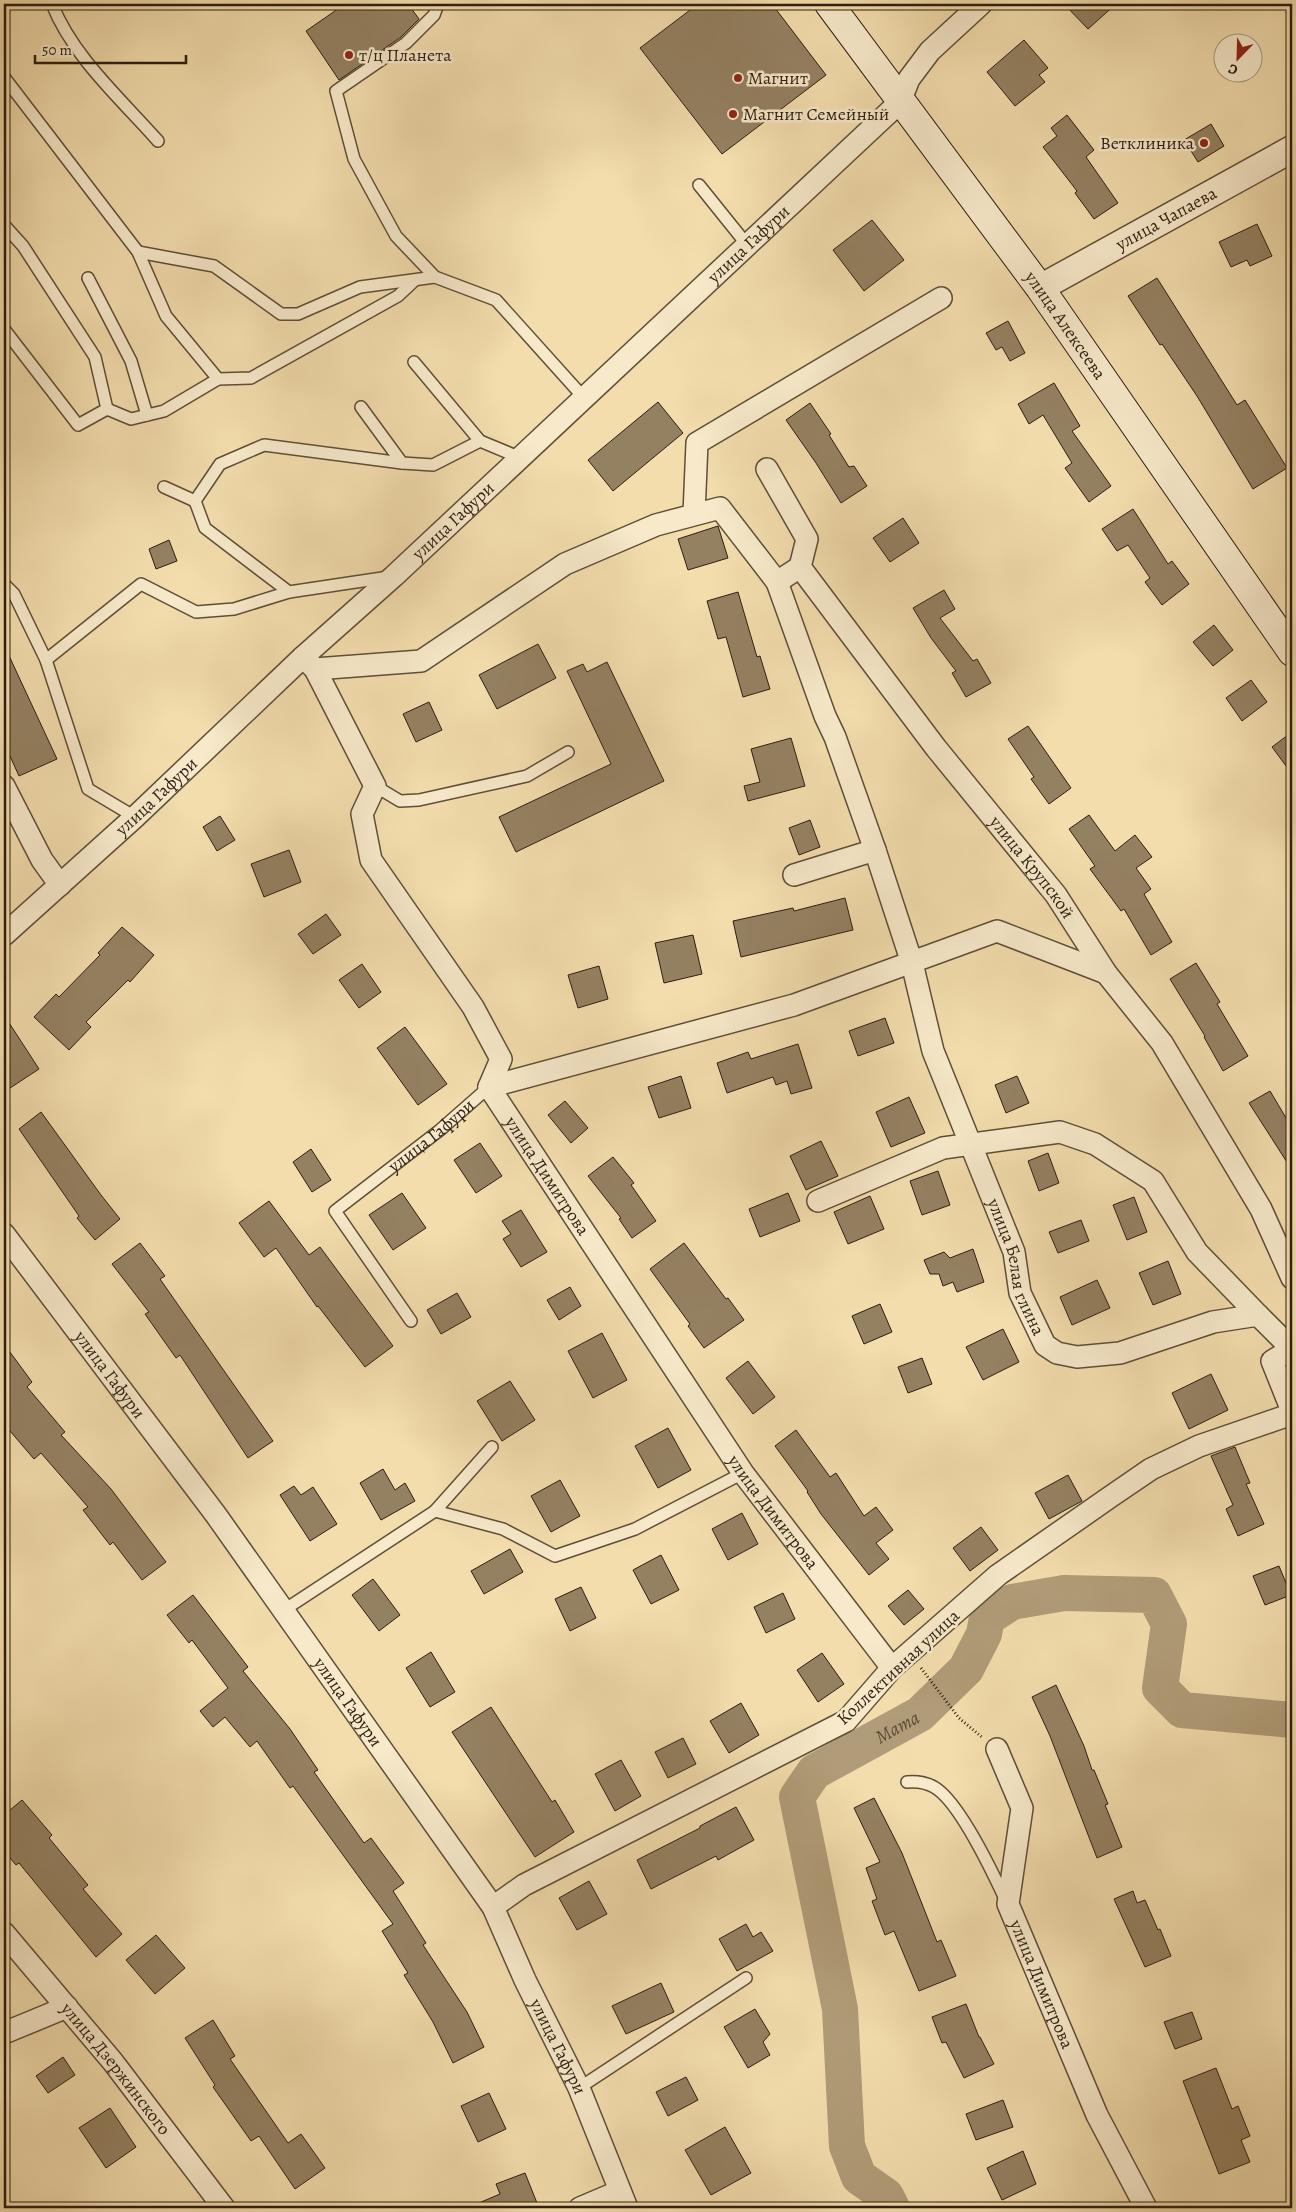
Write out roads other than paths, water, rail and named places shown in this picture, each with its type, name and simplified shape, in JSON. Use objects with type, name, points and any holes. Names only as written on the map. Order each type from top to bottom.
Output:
[{"type":"main road","name":"улица Алексеева","points":[[828,4],[1040,288],[1292,652]]},
{"type":"street","points":[[900,102],[909,78],[930,51],[980,4]]},
{"type":"street","name":"улица Гафури","points":[[4,935],[134,817],[309,663],[394,576],[900,102]]},
{"type":"street","name":"улица Чапаева","points":[[1040,288],[1292,149]]},
{"type":"street","points":[[489,1087],[501,1059],[473,1008],[371,860],[362,814],[375,786],[309,663],[421,661],[565,564],[656,525],[694,514],[697,443],[941,298]]},
{"type":"street","points":[[767,469],[806,538],[800,567],[777,582]]},
{"type":"street","name":"улица Белая глина","points":[[694,514],[720,508],[777,582],[875,850],[912,963],[933,1050],[1014,1252],[1020,1293],[1045,1345],[1056,1354],[1077,1357],[1120,1353],[1213,1322],[1258,1314]]},
{"type":"street","name":"улица Крупской","points":[[800,567],[936,748],[1056,894],[1106,972],[1162,1043],[1260,1209],[1292,1278]]},
{"type":"street","points":[[4,786],[42,860],[60,885]]},
{"type":"street","points":[[794,875],[875,850]]},
{"type":"street","points":[[489,1087],[794,1005],[997,931],[1106,972]]},
{"type":"street","name":"улица Димитрова","points":[[489,1087],[743,1473],[892,1668]]},
{"type":"street","points":[[818,1202],[943,1148],[1060,1132],[1095,1144],[1153,1181],[1197,1252],[1292,1349],[1272,1360],[1292,1413]]},
{"type":"street","name":"улица Гафури","points":[[4,1234],[216,1515],[493,1907],[525,1980],[579,2088],[624,2199]]},
{"type":"street","name":"Коллективная улица","points":[[493,1907],[524,1885],[846,1721],[892,1668],[998,1575],[1151,1469],[1199,1446],[1292,1413]]},
{"type":"street","name":"улица Димитрова","points":[[997,1749],[1022,1808],[1008,1904],[1096,2115],[1146,2208]]},
{"type":"street","name":"улица Дзержинского","points":[[4,1933],[114,2062],[224,2208]]},
{"type":"street","points":[[4,2033],[67,2007]]},
{"type":"street","points":[[580,2208],[624,2199]]},
{"type":"lane","points":[[52,4],[58,20],[91,67],[158,141]]},
{"type":"lane","points":[[438,4],[434,15],[406,43],[336,91],[354,159],[396,236],[435,277],[496,300],[584,399]]},
{"type":"lane","points":[[4,77],[138,252],[166,316],[218,379]]},
{"type":"lane","points":[[699,185],[748,246]]},
{"type":"lane","points":[[4,225],[23,246],[95,357],[107,409]]},
{"type":"lane","points":[[138,252],[214,266],[281,314],[298,314],[360,287],[435,277]]},
{"type":"lane","points":[[88,278],[130,361],[147,415]]},
{"type":"lane","points":[[107,409],[131,419],[164,411],[218,379],[251,378],[398,296],[414,281]]},
{"type":"lane","points":[[4,329],[78,425],[107,409]]},
{"type":"lane","points":[[414,362],[480,441],[521,458]]},
{"type":"lane","points":[[361,407],[402,463]]},
{"type":"lane","points":[[194,501],[220,464],[264,445],[402,463],[433,465],[480,441]]},
{"type":"lane","points":[[164,487],[194,501],[204,528],[289,592]]},
{"type":"lane","points":[[46,660],[141,584],[196,612],[234,609],[289,592],[394,576]]},
{"type":"lane","points":[[4,584],[14,594],[46,660],[88,789],[134,817]]},
{"type":"lane","points":[[375,786],[400,801],[420,800],[527,776],[568,752]]},
{"type":"lane","name":"улица Гафури","points":[[411,1321],[335,1211],[440,1130],[489,1087]]},
{"type":"lane","points":[[284,1610],[435,1511],[492,1447]]},
{"type":"lane","points":[[435,1511],[503,1529],[555,1556],[635,1529],[743,1473]]},
{"type":"lane","points":[[907,1782],[919,1781],[935,1787],[950,1802],[983,1852],[1008,1904]]},
{"type":"lane","points":[[579,2088],[746,1978]]},
{"type":"waterway","name":"Мата","points":[[892,2208],[886,2196],[859,2177],[847,2146],[840,2009],[797,1797],[814,1772],[920,1714],[966,1669],[984,1634],[987,1618],[1012,1602],[1064,1593],[1154,1595],[1169,1624],[1160,1688],[1182,1710],[1292,1720]]},
{"type":"place","name":"т/ц Планета","points":[[349,55]]},
{"type":"place","name":"Магнит","points":[[738,78]]},
{"type":"place","name":"Магнит Семейный","points":[[733,114]]},
{"type":"place","name":"Ветклиника","points":[[1204,143]]}]
